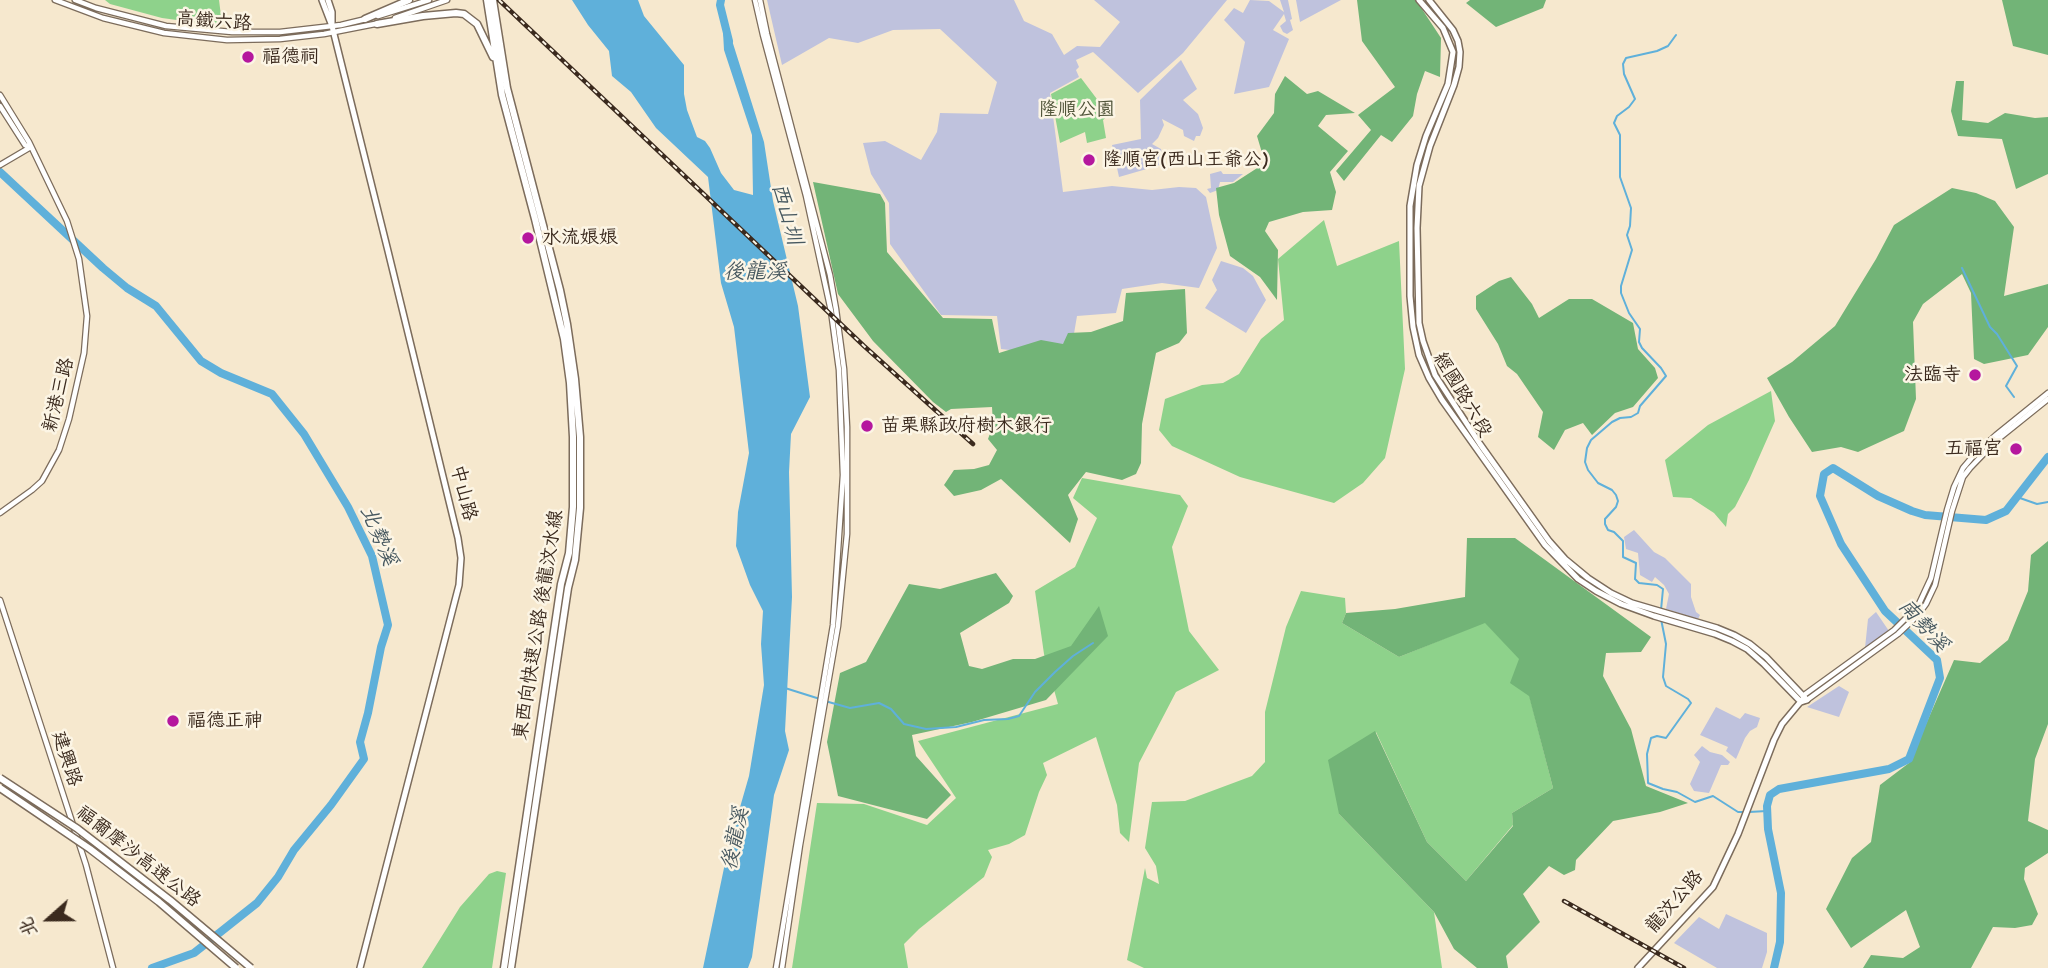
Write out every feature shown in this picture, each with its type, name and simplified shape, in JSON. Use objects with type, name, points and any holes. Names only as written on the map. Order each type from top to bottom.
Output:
[{"type":"highway","points":[[365,19],[410,0]]},
{"type":"highway","name":"東西向快速公路 後龍汶水線","points":[[487,0],[496,66],[507,118],[564,339],[573,437],[573,507],[569,553],[561,584],[503,968]]},
{"type":"highway","name":"東西向快速公路 後龍汶水線","points":[[493,0],[507,88],[567,324],[580,437],[580,508],[575,560],[568,588],[511,968]]},
{"type":"highway","points":[[377,24],[423,16],[464,14],[477,24],[496,66]]},
{"type":"highway","name":"福爾摩沙高速公路","points":[[0,778],[78,829],[170,900],[251,968]]},
{"type":"highway","name":"福爾摩沙高速公路","points":[[0,788],[100,857],[159,902],[236,968]]},
{"type":"main road","points":[[322,0],[333,29]]},
{"type":"main road","points":[[328,0],[333,29]]},
{"type":"main road","name":"經國路六段","points":[[1419,0],[1443,28],[1453,52],[1448,84],[1426,136],[1410,206],[1410,296],[1419,355],[1442,400],[1545,545],[1561,563],[1578,579],[1621,604],[1654,617],[1663,616]]},
{"type":"main road","name":"經國路六段","points":[[1429,0],[1453,30],[1460,52],[1454,85],[1419,170],[1418,310],[1423,341],[1435,375],[1480,444],[1565,559],[1611,593],[1653,609],[1663,616]]},
{"type":"main road","name":"中山路","points":[[333,29],[461,558],[459,585],[360,968]]},
{"type":"main road","points":[[1663,616],[1717,628],[1750,644],[1766,657],[1804,699]]},
{"type":"main road","name":"龍汶公路","points":[[1638,968],[1713,887],[1724,866],[1774,740],[1782,724],[1804,699]]},
{"type":"street","name":"高鐵六路","points":[[55,0],[96,16],[164,33],[226,40],[280,39],[333,29]]},
{"type":"street","name":"高鐵六路","points":[[75,0],[166,26],[232,33],[333,29]]},
{"type":"street","points":[[333,29],[429,0]]},
{"type":"street","points":[[333,29],[377,24],[447,0]]},
{"type":"street","points":[[758,0],[831,311],[839,370],[843,475],[833,625],[776,968]]},
{"type":"street","points":[[758,0],[830,275],[844,369],[847,427],[847,534],[838,626],[800,845],[782,968]]},
{"type":"street","points":[[0,95],[30,148]]},
{"type":"street","points":[[0,106],[24,145],[30,148]]},
{"type":"street","points":[[0,165],[30,148]]},
{"type":"street","name":"新港三路","points":[[0,513],[33,490],[50,469],[64,437],[84,354],[86,333],[85,297],[79,259],[67,221],[30,148]]},
{"type":"street","points":[[1804,699],[1909,621],[1926,593],[1958,477],[1976,457],[2048,393]]},
{"type":"street","points":[[2038,403],[2048,399]]},
{"type":"street","name":"建興路","points":[[0,600],[86,865],[113,968]]},
{"type":"shaded area","points":[[767,0],[1014,0],[1024,21],[1052,34],[1064,55],[1077,46],[1100,47],[1120,22],[1094,0],[1227,0],[1183,53],[1138,93],[1093,52],[1076,60],[1079,77],[1050,93],[1063,192],[1112,186],[1152,190],[1179,187],[1196,188],[1206,197],[1217,248],[1199,288],[1162,283],[1122,289],[1116,313],[1077,316],[1070,357],[1001,349],[997,316],[941,315],[890,244],[889,203],[871,174],[863,143],[885,141],[921,160],[937,132],[940,113],[988,114],[997,82],[940,29],[893,30],[858,43],[829,38],[782,65]]},
{"type":"shaded area","points":[[1250,0],[1269,1],[1284,12],[1280,0],[1288,0],[1293,30],[1287,34],[1283,32],[1280,26],[1286,21],[1284,14],[1273,30],[1289,39],[1269,87],[1234,94],[1245,42],[1224,20],[1234,8],[1243,13]]},
{"type":"shaded area","points":[[1296,0],[1341,0],[1300,22]]},
{"type":"shaded area","points":[[1181,60],[1197,89],[1183,100],[1198,114],[1203,128],[1200,136],[1196,136],[1194,141],[1184,136],[1183,130],[1162,119],[1164,125],[1152,144],[1161,149],[1164,164],[1119,177],[1112,145],[1141,139],[1140,100]]},
{"type":"shaded area","points":[[1221,171],[1223,174],[1243,174],[1233,182],[1220,182],[1218,190],[1210,193],[1207,189],[1211,188],[1210,174]]},
{"type":"shaded area","points":[[1221,261],[1243,268],[1253,276],[1266,300],[1246,333],[1205,308],[1217,290],[1212,280]]},
{"type":"shaded area","points":[[1634,530],[1654,552],[1665,558],[1691,584],[1691,597],[1696,612],[1700,615],[1698,619],[1666,609],[1669,594],[1664,585],[1655,577],[1652,582],[1640,575],[1638,553],[1626,549],[1624,537]]},
{"type":"shaded area","points":[[1876,612],[1889,631],[1865,648],[1868,619]]},
{"type":"shaded area","points":[[1839,686],[1849,692],[1839,717],[1807,707]]},
{"type":"shaded area","points":[[1716,707],[1740,719],[1745,713],[1760,718],[1757,727],[1745,738],[1736,759],[1726,751],[1728,747],[1700,735]]},
{"type":"shaded area","points":[[1702,746],[1710,752],[1722,755],[1730,762],[1728,765],[1721,765],[1709,793],[1694,791],[1690,784],[1700,762],[1694,755]]},
{"type":"shaded area","points":[[1726,914],[1767,933],[1767,952],[1762,968],[1717,968],[1674,943],[1699,917],[1719,929]]},
{"type":"green space","points":[[105,0],[219,0],[222,24],[162,18],[110,4]]},
{"type":"green space","points":[[1357,0],[1416,0],[1441,38],[1440,77],[1425,71],[1413,116],[1392,142],[1381,135],[1344,181],[1336,171],[1371,130],[1358,115],[1395,87],[1362,41]]},
{"type":"green space","points":[[1470,0],[1546,0],[1543,8],[1496,27],[1466,3]]},
{"type":"green space","points":[[2002,0],[2048,0],[2048,55],[2013,46]]},
{"type":"green space","points":[[1285,76],[1307,94],[1318,91],[1355,113],[1326,115],[1318,126],[1348,151],[1330,172],[1336,192],[1332,210],[1303,212],[1269,222],[1265,231],[1278,250],[1277,300],[1260,277],[1230,256],[1219,215],[1216,188],[1234,183],[1265,163],[1257,136],[1274,113],[1275,94]]},
{"type":"green space","name":"隆順公園","points":[[1081,78],[1109,115],[1103,120],[1106,138],[1087,143],[1085,132],[1060,143],[1051,94]]},
{"type":"green space","points":[[1956,81],[1964,81],[1962,120],[1988,123],[2005,113],[2035,118],[2048,117],[2048,174],[2016,189],[2002,139],[1958,136],[1951,111]]},
{"type":"green space","points":[[813,182],[880,194],[885,203],[887,252],[943,318],[992,319],[999,353],[1041,340],[1063,344],[1068,333],[1091,332],[1123,321],[1126,293],[1185,289],[1187,333],[1179,343],[1156,353],[1142,424],[1141,463],[1136,474],[1122,480],[1086,472],[1068,495],[1078,519],[1070,543],[1001,479],[981,490],[954,496],[944,485],[954,470],[989,465],[997,450],[988,439],[993,425],[992,407],[951,409],[946,412],[873,341],[838,294]]},
{"type":"green space","points":[[1952,188],[1976,193],[1995,201],[2014,227],[2004,296],[2048,284],[2048,327],[2028,355],[1984,364],[1974,359],[1971,293],[1962,274],[1923,304],[1913,322],[1916,399],[1904,431],[1858,452],[1841,447],[1812,452],[1767,378],[1792,362],[1835,326],[1894,225]]},
{"type":"green space","points":[[1324,220],[1337,266],[1399,241],[1405,369],[1385,458],[1363,483],[1334,503],[1240,477],[1172,446],[1159,430],[1165,399],[1202,385],[1223,383],[1239,374],[1261,339],[1284,320],[1278,259]]},
{"type":"green space","points":[[1511,277],[1532,304],[1539,318],[1569,299],[1592,299],[1633,323],[1638,349],[1655,368],[1658,378],[1633,407],[1615,413],[1592,435],[1583,423],[1565,430],[1554,450],[1538,437],[1543,412],[1517,374],[1507,366],[1498,344],[1476,309],[1476,296],[1499,281]]},
{"type":"green space","points":[[1771,391],[1775,421],[1749,480],[1735,507],[1728,514],[1726,527],[1714,513],[1691,498],[1673,497],[1665,460],[1708,425]]},
{"type":"green space","points":[[1082,478],[1180,495],[1188,506],[1172,547],[1189,631],[1219,670],[1176,692],[1139,763],[1129,842],[1120,833],[1117,805],[1096,737],[1043,763],[1047,775],[1025,835],[1009,844],[988,850],[992,857],[984,877],[904,944],[908,968],[792,968],[817,803],[864,804],[927,825],[956,798],[918,741],[1058,704],[1044,654],[1035,591],[1075,567],[1097,518],[1073,498]]},
{"type":"green space","points":[[1467,538],[1515,538],[1651,637],[1641,652],[1606,653],[1603,676],[1631,729],[1646,786],[1688,803],[1660,812],[1613,821],[1576,860],[1575,870],[1564,875],[1549,866],[1523,894],[1540,922],[1506,956],[1508,968],[1477,968],[1454,949],[1434,912],[1339,814],[1328,760],[1375,731],[1427,842],[1466,881],[1513,826],[1512,813],[1553,788],[1529,696],[1510,683],[1519,659],[1485,623],[1399,657],[1342,623],[1346,613],[1395,609],[1465,597]]},
{"type":"green space","points":[[2048,541],[2048,724],[2035,759],[2028,821],[2048,830],[2048,853],[2025,868],[2024,879],[2038,914],[2032,925],[2015,928],[1993,927],[1971,968],[1863,968],[1871,955],[1903,958],[1920,947],[1906,910],[1851,948],[1826,909],[1852,858],[1871,842],[1880,785],[1909,763],[1954,660],[1980,663],[2008,640],[2028,591],[2031,555]]},
{"type":"green space","points":[[996,573],[1013,596],[1009,603],[960,633],[969,666],[982,669],[1013,659],[1035,659],[1071,646],[1099,606],[1108,636],[1046,700],[972,722],[912,735],[916,756],[951,795],[927,819],[838,796],[827,742],[840,673],[866,662],[909,584],[940,589]]},
{"type":"green space","points":[[1301,591],[1345,598],[1346,613],[1342,623],[1399,657],[1485,622],[1520,659],[1553,788],[1512,813],[1513,825],[1466,881],[1427,842],[1376,732],[1339,814],[1434,912],[1442,968],[1144,968],[1127,960],[1145,868],[1147,878],[1159,884],[1156,866],[1145,848],[1152,802],[1185,801],[1252,776],[1265,762],[1265,712],[1286,627]]},
{"type":"green space","points":[[497,871],[506,873],[492,968],[422,968],[460,907],[489,874]]},
{"type":"water","name":"後龍溪","points":[[572,0],[638,0],[644,16],[684,65],[684,94],[697,137],[705,141],[710,148],[721,173],[734,190],[753,195],[752,135],[724,50],[723,32],[730,34],[764,142],[773,201],[798,306],[810,397],[791,434],[789,472],[792,597],[785,731],[789,750],[774,795],[752,957],[748,968],[703,968],[728,849],[749,776],[764,685],[761,644],[763,611],[736,546],[738,512],[749,453],[734,327],[721,283],[708,177],[656,128],[631,92],[612,76],[609,51]]},
{"type":"waterway","name":"西山圳","points":[[721,0],[729,41]]},
{"type":"waterway","points":[[1661,610],[1663,589],[1657,585],[1639,583],[1635,579],[1636,563],[1623,557],[1623,541],[1608,530],[1605,524],[1605,519],[1616,507],[1616,495],[1598,483],[1585,462],[1591,440],[1612,422],[1638,413],[1640,406],[1666,376],[1642,348],[1639,342],[1640,329],[1629,313],[1621,293],[1632,250],[1627,235],[1631,208],[1620,177],[1620,135],[1614,123],[1617,116],[1635,99],[1624,74],[1623,64],[1626,58],[1668,46],[1676,35]]},
{"type":"waterway","name":"北勢溪","points":[[0,172],[103,268],[127,288],[156,306],[201,361],[221,373],[272,394],[304,434],[348,507],[372,556],[388,625],[360,742],[364,759],[257,903],[194,953],[152,968]]},
{"type":"waterway","points":[[1962,268],[1990,327],[2017,366],[2006,386],[2014,397]]},
{"type":"waterway","name":"南勢溪","points":[[1774,968],[1780,942],[1781,893],[1768,829],[1767,806],[1770,795],[1779,789],[1889,769],[1909,759],[1940,678],[1937,660],[1885,611],[1841,544],[1820,496],[1824,474],[1833,468],[1878,496],[1925,515],[1986,520],[2006,511],[2048,457]]},
{"type":"waterway","points":[[2017,497],[2037,504],[2048,502]]},
{"type":"waterway","points":[[1661,619],[1666,644],[1663,677],[1666,686],[1691,703],[1666,738],[1651,738],[1647,754],[1648,783],[1677,792],[1695,802],[1713,796],[1738,812],[1743,812]]},
{"type":"waterway","points":[[825,701],[850,708],[879,703],[891,709],[904,724],[926,729],[1008,719],[1019,716],[1035,692],[1055,672],[1093,643]]},
{"type":"waterway","points":[[785,688],[820,699]]},
{"type":"waterway","points":[[1749,812],[1767,811]]},
{"type":"railway","points":[[499,0],[864,346],[973,444]]},
{"type":"railway","points":[[1564,901],[1684,968]]},
{"type":"place","name":"福德祠","points":[[248,57]]},
{"type":"place","name":"隆順宮(西山王爺公)","points":[[1089,160]]},
{"type":"place","name":"水流娘娘","points":[[528,238]]},
{"type":"place","name":"法臨寺","points":[[1975,375]]},
{"type":"place","name":"苗栗縣政府樹木銀行","points":[[867,426]]},
{"type":"place","name":"五福宮","points":[[2016,449]]},
{"type":"place","name":"福德正神","points":[[173,721]]}]
